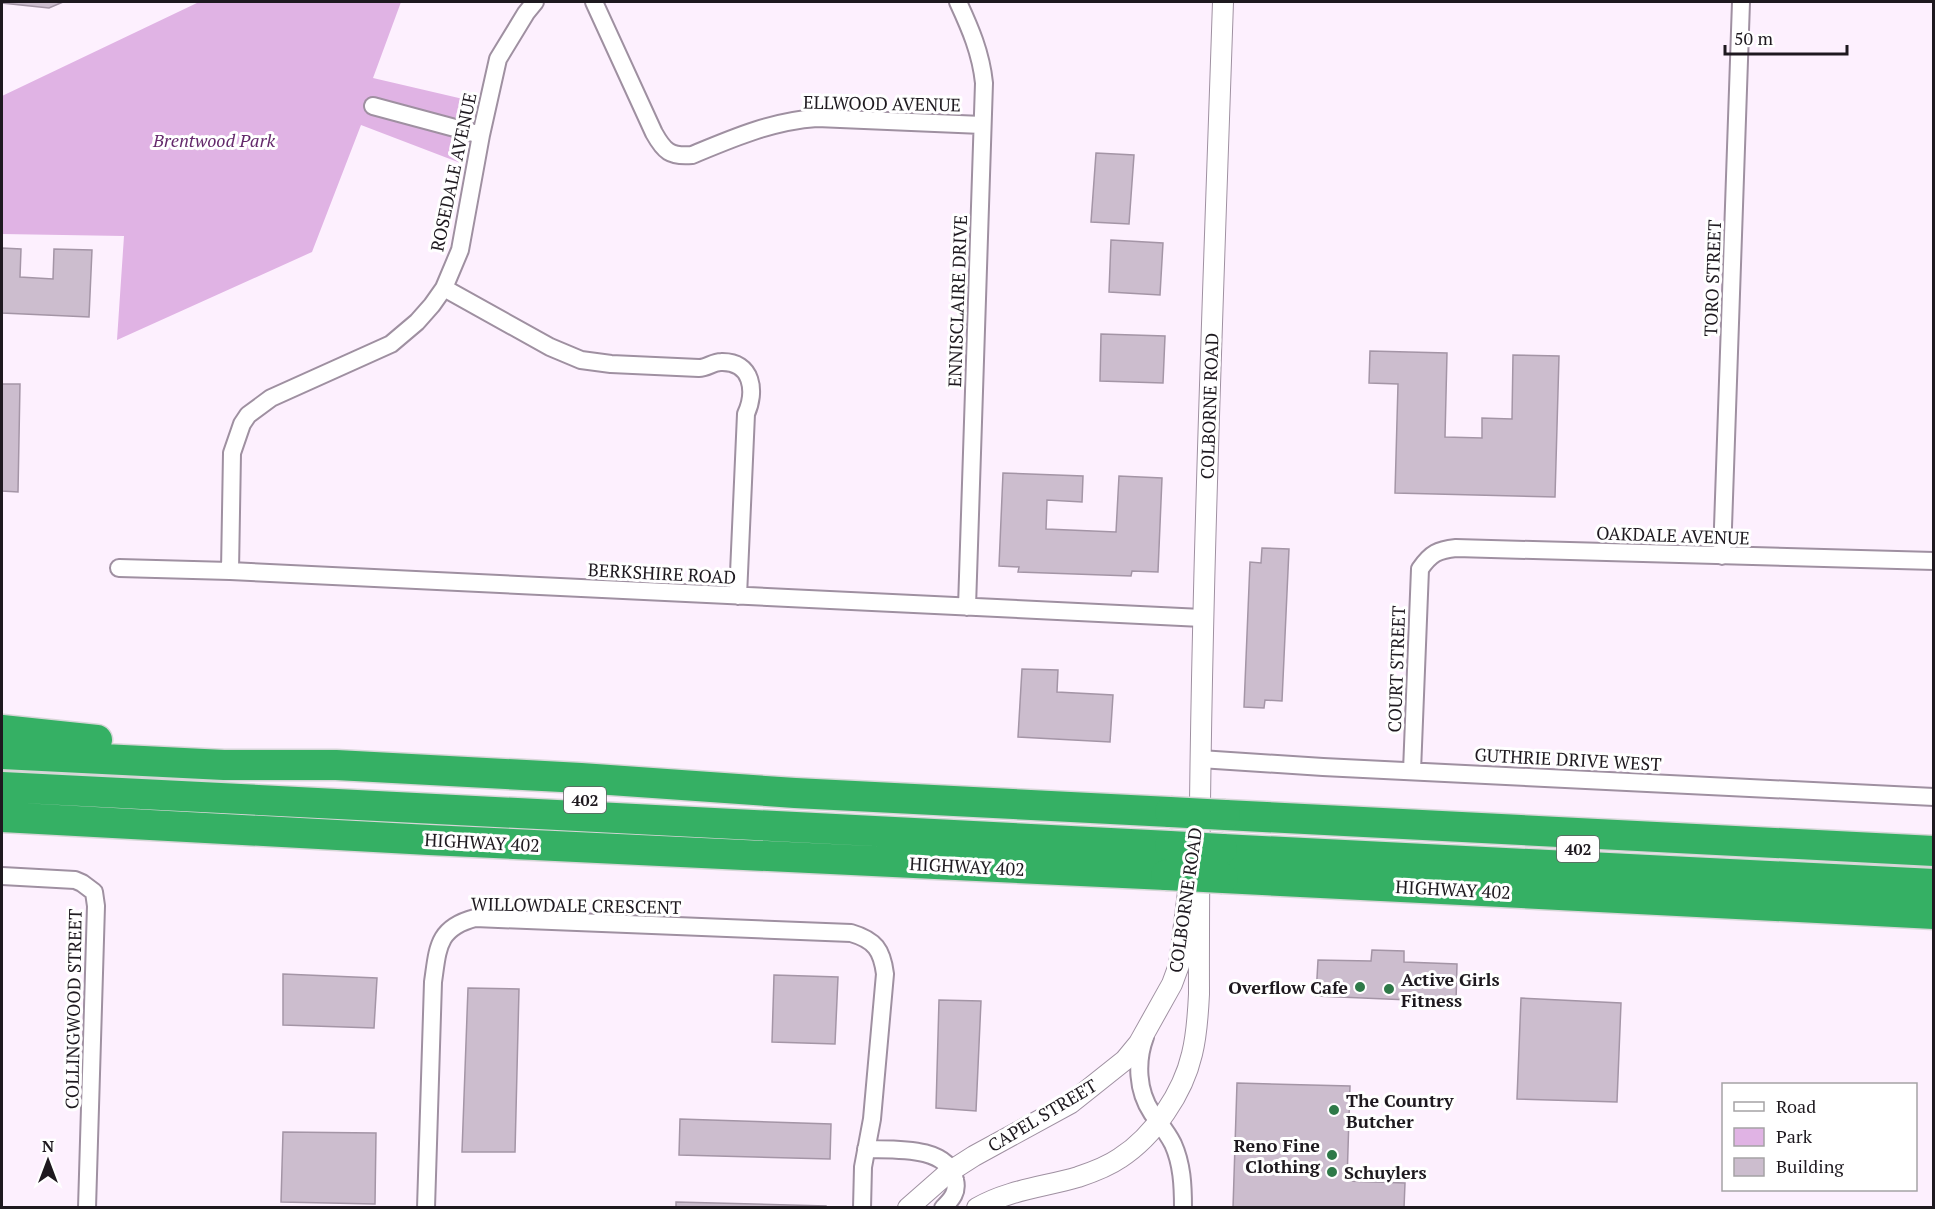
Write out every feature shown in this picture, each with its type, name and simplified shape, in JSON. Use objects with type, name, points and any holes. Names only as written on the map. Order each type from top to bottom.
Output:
[{"type":"highway","points":[[2,730],[336,765]]},
{"type":"highway","points":[[2,754],[224,765],[336,765],[569,777],[795,793],[1200,834],[1934,884]]},
{"type":"highway","name":"HIGHWAY 402","points":[[2,771],[1200,834],[1934,867]]},
{"type":"highway","points":[[2,787],[1200,834],[1934,851]]},
{"type":"highway","name":"HIGHWAY 402","points":[[2,817],[1166,875],[1200,834]]},
{"type":"highway","points":[[2,832],[225,843],[429,840]]},
{"type":"highway","name":"HIGHWAY 402","points":[[1200,834],[1934,914]]},
{"type":"street","name":"ROSEDALE AVENUE","points":[[230,571],[232,453],[242,424],[248,415],[271,398],[391,344],[417,322],[444,288],[460,250],[481,135],[498,59],[535,2]]},
{"type":"street","name":"ELLWOOD AVENUE","points":[[594,2],[654,133],[665,151],[674,154],[692,155],[762,127],[801,119],[982,125]]},
{"type":"street","name":"ENNISCLAIRE DRIVE","points":[[958,2],[981,58],[984,83],[967,607]]},
{"type":"street","name":"COLBORNE ROAD","points":[[1158,1121],[1182,1082],[1192,1056],[1198,1023],[1202,618],[1223,2]]},
{"type":"street","name":"TORO STREET","points":[[1722,556],[1741,2]]},
{"type":"street","points":[[373,106],[481,135]]},
{"type":"street","points":[[444,288],[550,347],[581,360],[611,364],[699,368],[723,362],[738,366],[745,371],[753,392],[746,414],[738,596]]},
{"type":"street","name":"OAKDALE AVENUE","points":[[1420,569],[1425,561],[1439,550],[1456,548],[1934,561]]},
{"type":"street","name":"BERKSHIRE ROAD","points":[[119,568],[230,571],[1202,618]]},
{"type":"street","name":"COURT STREET","points":[[1412,771],[1420,569]]},
{"type":"street","name":"GUTHRIE DRIVE WEST","points":[[1200,759],[1934,797]]},
{"type":"street","name":"COLBORNE ROAD","points":[[1183,1208],[1183,1180],[1177,1153],[1172,1141],[1147,1104],[1140,1084],[1140,1053],[1149,1026],[1172,984],[1179,965],[1200,834]]},
{"type":"street","name":"COLLINGWOOD STREET","points":[[2,876],[75,880],[94,892],[96,906],[87,1208]]},
{"type":"street","name":"WILLOWDALE CRESCENT","points":[[426,1208],[433,982],[440,944],[446,933],[458,923],[475,918],[850,933],[865,937],[882,956],[885,974],[872,1119],[866,1149]]},
{"type":"street","name":"CAPEL STREET","points":[[908,1208],[952,1170],[1056,1111],[1090,1088],[1125,1060],[1149,1026]]},
{"type":"street","points":[[1182,1082],[1173,1107],[1171,1122],[1180,1152],[1183,1180]]},
{"type":"street","points":[[976,1208],[1008,1194],[1074,1178],[1106,1166],[1136,1146],[1158,1121]]},
{"type":"street","points":[[862,1208],[866,1149],[907,1150],[936,1156],[946,1163],[952,1170],[956,1181],[956,1191],[943,1208]]},
{"type":"green space","name":"Brentwood Park","points":[[199,2],[401,2],[373,78],[476,102],[463,164],[361,125],[312,252],[117,340],[124,236],[2,234],[2,96]]},
{"type":"building","points":[[2,2],[63,2],[49,8]]},
{"type":"building","points":[[1096,153],[1134,155],[1129,224],[1091,222]]},
{"type":"building","points":[[1111,240],[1163,243],[1160,295],[1109,292]]},
{"type":"building","points":[[2,248],[21,249],[20,277],[53,279],[54,249],[92,250],[89,317],[2,313]]},
{"type":"building","points":[[1101,334],[1165,336],[1163,383],[1100,381]]},
{"type":"building","points":[[1370,351],[1447,353],[1445,437],[1482,438],[1482,418],[1512,419],[1513,355],[1559,356],[1555,497],[1395,493],[1398,384],[1369,383]]},
{"type":"building","points":[[2,384],[20,384],[18,492],[2,491]]},
{"type":"building","points":[[1003,473],[1083,476],[1082,502],[1047,500],[1046,529],[1116,532],[1119,476],[1162,478],[1158,572],[1132,571],[1131,576],[1018,572],[1019,567],[999,566]]},
{"type":"building","points":[[1262,548],[1289,549],[1282,701],[1265,700],[1264,708],[1244,707],[1250,562],[1261,563]]},
{"type":"building","points":[[1022,669],[1058,670],[1057,692],[1113,695],[1110,742],[1018,737]]},
{"type":"building","points":[[1372,950],[1404,951],[1404,962],[1457,964],[1456,1002],[1316,996],[1318,960],[1371,961]]},
{"type":"building","points":[[283,974],[377,978],[374,1028],[283,1025]]},
{"type":"building","points":[[774,975],[838,977],[835,1044],[772,1042]]},
{"type":"building","points":[[468,988],[519,989],[515,1152],[462,1152]]},
{"type":"building","points":[[1521,998],[1621,1003],[1617,1102],[1517,1099]]},
{"type":"building","points":[[939,1000],[981,1001],[976,1111],[936,1108]]},
{"type":"building","points":[[1237,1083],[1350,1086],[1347,1181],[1405,1183],[1404,1208],[1233,1208]]},
{"type":"building","points":[[680,1119],[831,1124],[830,1159],[679,1155]]},
{"type":"building","points":[[283,1132],[376,1133],[375,1204],[281,1202]]},
{"type":"building","points":[[676,1202],[826,1206],[826,1208],[676,1208]]},
{"type":"place","name":"Overflow Cafe","points":[[1360,987]]},
{"type":"place","name":"Active Girls Fitness","points":[[1389,989]]},
{"type":"place","name":"The Country Butcher","points":[[1334,1110]]},
{"type":"place","name":"Reno Fine Clothing","points":[[1332,1155]]},
{"type":"place","name":"Schuylers","points":[[1332,1172]]}]
